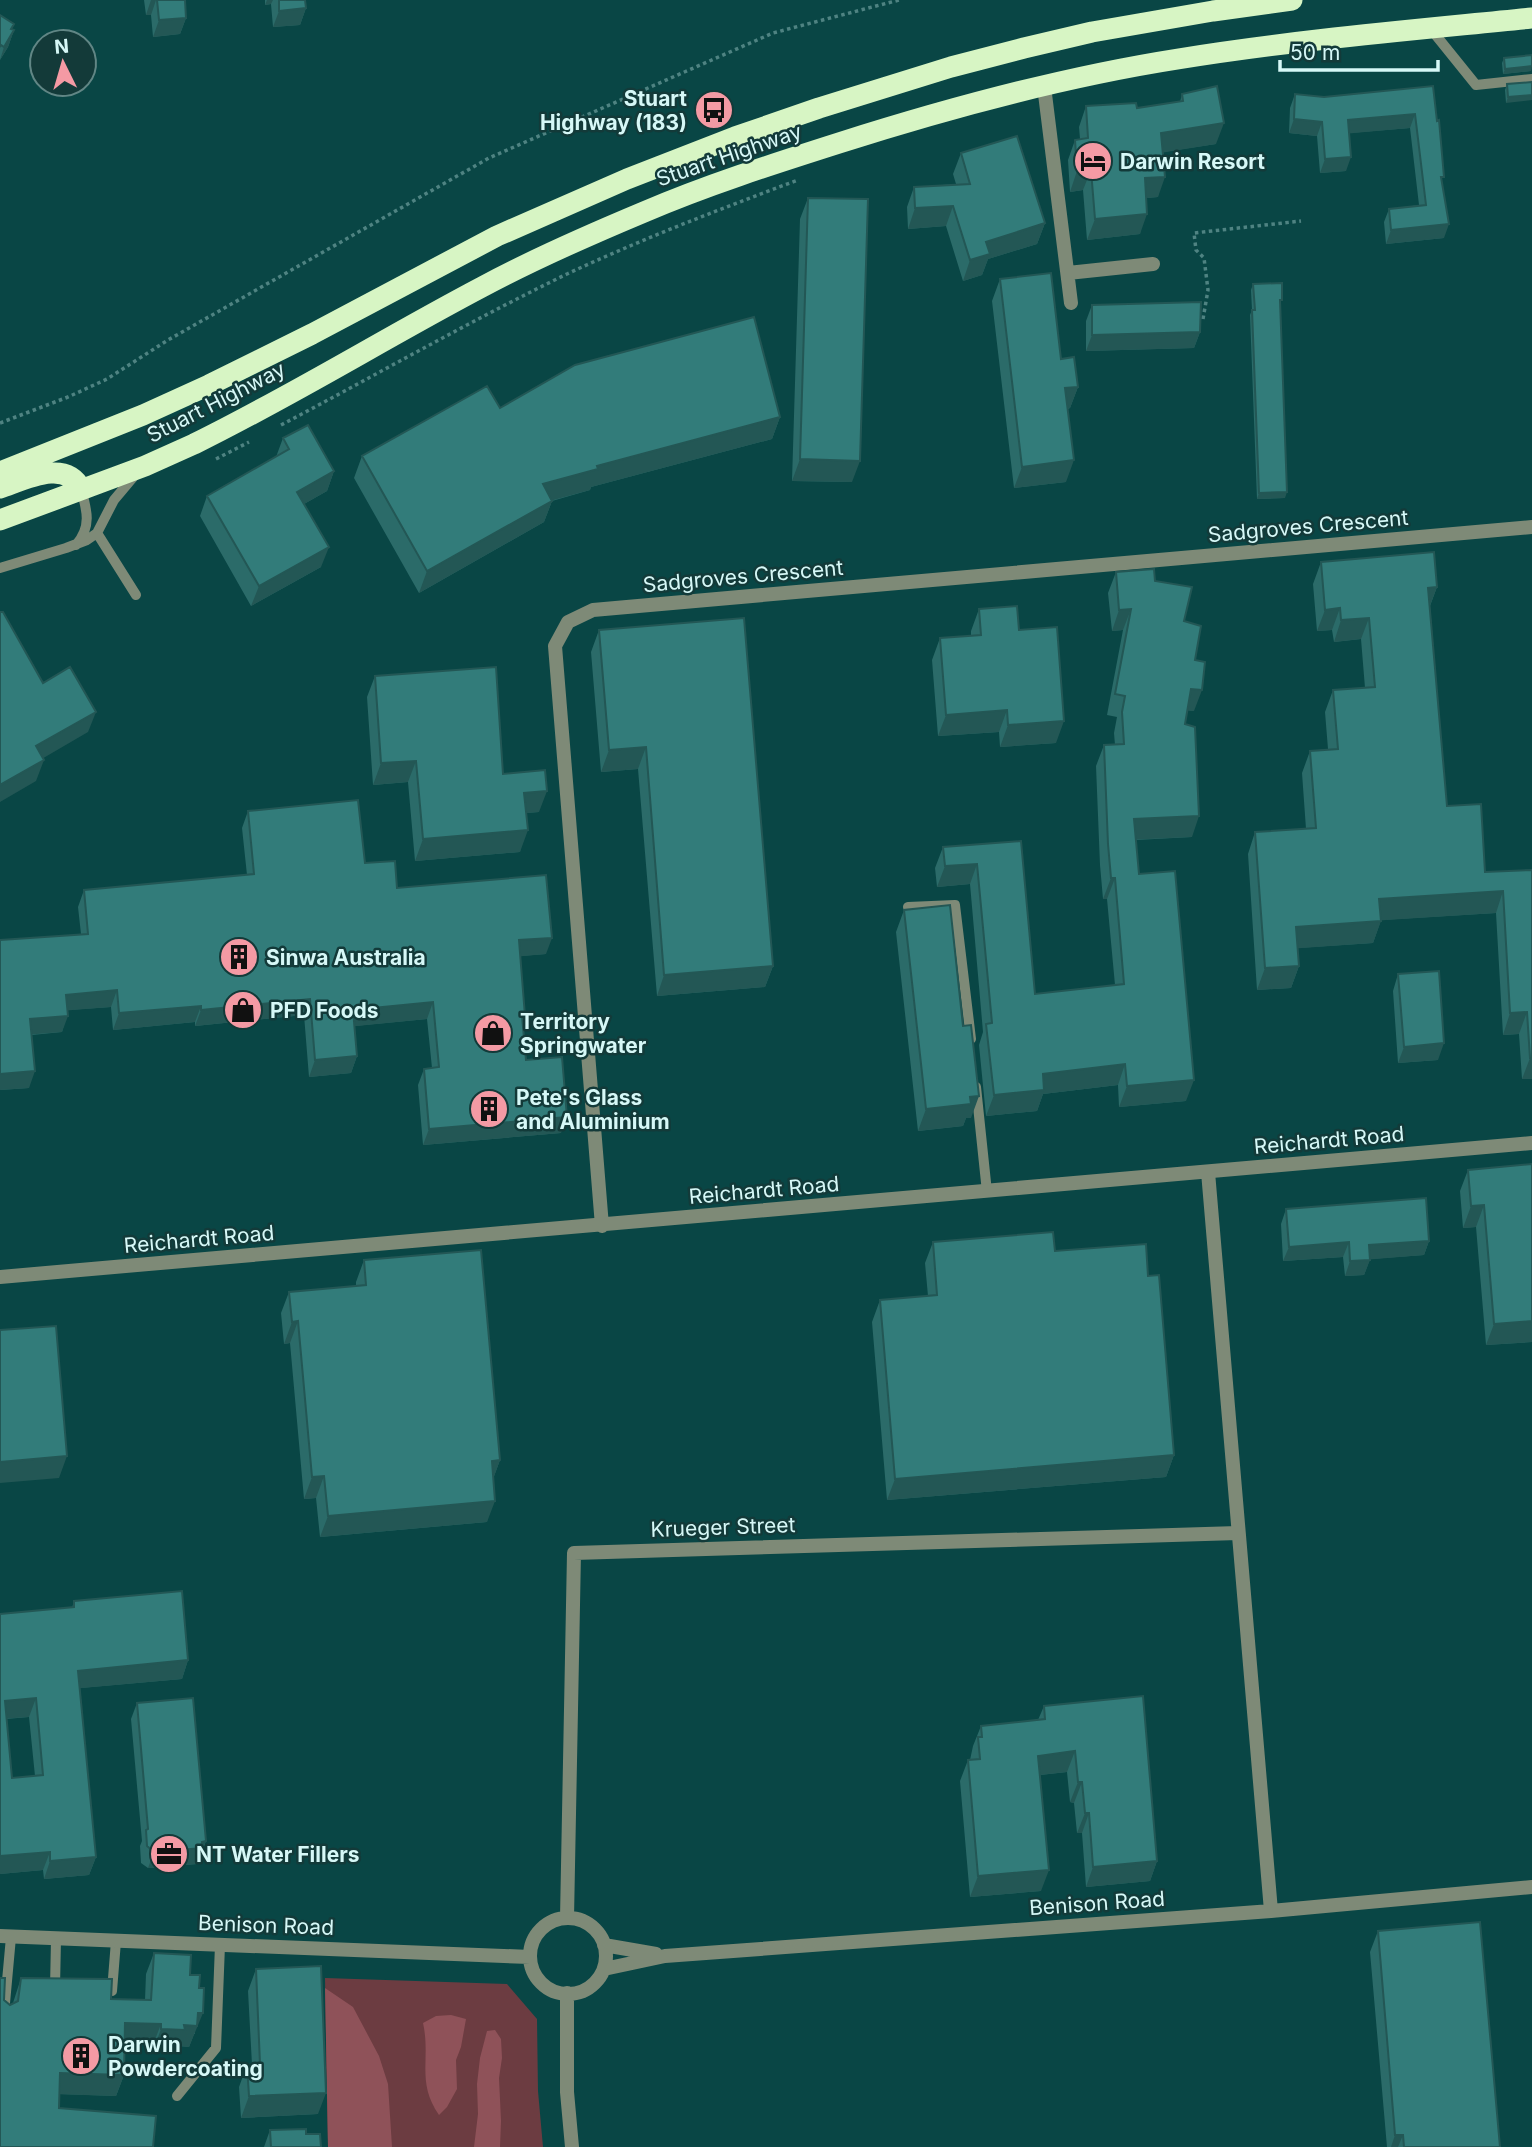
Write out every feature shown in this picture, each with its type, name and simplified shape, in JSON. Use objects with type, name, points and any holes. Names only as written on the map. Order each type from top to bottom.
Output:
[{"type":"highway","name":"Stuart Highway","points":[[0,472],[143,415],[209,385],[312,334],[460,254],[627,179],[735,137],[951,67],[1092,32],[1292,0]]},
{"type":"highway","name":"Stuart Highway","points":[[0,520],[145,466],[214,434],[484,286],[645,211],[748,173],[893,126],[1044,86],[1188,57],[1290,43],[1532,18]]},
{"type":"highway","points":[[557,210],[572,244]]},
{"type":"highway","points":[[0,488],[39,475],[56,473],[72,477],[81,489]]},
{"type":"street","points":[[1044,86],[1071,303]]},
{"type":"street","points":[[1068,273],[1153,264]]},
{"type":"street","name":"Sadgroves Crescent","points":[[602,1226],[555,646],[568,622],[593,610],[1532,527]]},
{"type":"street","name":"Reichardt Road","points":[[0,1277],[1532,1143]]},
{"type":"street","points":[[1208,1172],[1271,1911]]},
{"type":"street","name":"Krueger Street","points":[[567,1918],[574,1553],[1238,1533]]},
{"type":"street","name":"Benison Road","points":[[604,1969],[665,1956],[1271,1911],[1532,1887]]},
{"type":"street","points":[[567,1918],[590,1925],[599,1934],[607,1956],[598,1979],[578,1992],[566,1993],[545,1986],[537,1978],[530,1956],[537,1934],[556,1920],[567,1918]]},
{"type":"street","name":"Benison Road","points":[[6,1937],[530,1956]]},
{"type":"street","name":"Benison Road","points":[[604,1945],[665,1956]]},
{"type":"street","points":[[566,1993],[567,2092],[572,2147]]},
{"type":"lane","points":[[1430,28],[1476,85],[1532,79]]},
{"type":"lane","points":[[0,568],[76,545],[97,533],[119,493],[145,466]]},
{"type":"lane","points":[[76,545],[89,515],[81,489]]},
{"type":"lane","points":[[97,533],[136,595]]},
{"type":"lane","points":[[908,907],[955,905],[973,1056]]},
{"type":"lane","points":[[974,1070],[987,1192]]},
{"type":"lane","points":[[4,2018],[6,1937]]},
{"type":"lane","points":[[56,1939],[55,1988],[66,1989]]},
{"type":"lane","points":[[89,1990],[112,1991],[116,1941]]},
{"type":"lane","points":[[177,2096],[216,2048],[220,1945]]},
{"type":"path","points":[[0,423],[107,379],[168,340],[489,158],[773,33],[899,0]]},
{"type":"path","points":[[274,428],[568,274],[688,222],[809,176]]},
{"type":"path","points":[[1203,319],[1208,290],[1204,258],[1196,250],[1194,233],[1300,221]]},
{"type":"path","points":[[206,463],[253,440]]},
{"type":"shaded area","points":[[325,1978],[507,1984],[537,2019],[538,2091],[543,2147],[328,2147]]},
{"type":"shaded area","points":[[325,1988],[353,2007],[379,2056],[388,2084],[392,2147],[328,2147]]},
{"type":"shaded area","points":[[451,2015],[466,2019],[456,2060],[457,2089],[439,2115],[432,2103],[426,2081],[423,2023],[436,2016]]},
{"type":"shaded area","points":[[495,2030],[501,2039],[502,2058],[499,2078],[500,2147],[474,2147],[480,2058],[487,2031]]},
{"type":"building","points":[[157,0],[185,0],[186,18],[159,20]]},
{"type":"building","points":[[279,0],[305,0],[306,8],[279,11]]},
{"type":"building","points":[[0,15],[14,24],[11,29],[14,30],[4,47],[0,47]]},
{"type":"building","points":[[1532,55],[1532,66],[1505,69],[1504,58]]},
{"type":"building","points":[[1532,82],[1532,95],[1508,97],[1507,84]]},
{"type":"building","points":[[1217,86],[1224,123],[1161,133],[1165,177],[1145,178],[1147,214],[1095,219],[1091,170],[1077,171],[1075,140],[1088,138],[1086,106],[1136,103],[1137,108],[1183,101],[1182,94]]},
{"type":"building","points":[[1433,86],[1444,177],[1441,177],[1449,224],[1391,230],[1389,209],[1426,205],[1415,114],[1348,120],[1351,157],[1325,159],[1322,122],[1294,119],[1295,94],[1324,97]]},
{"type":"building","points":[[1017,136],[1045,223],[986,242],[990,254],[970,260],[953,206],[915,208],[914,187],[970,184],[961,153]]},
{"type":"building","points":[[808,198],[868,199],[860,461],[800,459]]},
{"type":"building","points":[[1051,273],[1061,359],[1074,357],[1078,387],[1065,388],[1074,460],[1022,467],[1000,279]]},
{"type":"building","points":[[1282,283],[1280,300],[1287,492],[1259,493],[1253,284]]},
{"type":"building","points":[[1201,302],[1200,332],[1092,335],[1092,305]]},
{"type":"building","points":[[754,317],[780,417],[597,466],[598,469],[543,484],[552,501],[427,571],[362,456],[487,386],[500,408],[575,365]]},
{"type":"building","points":[[308,425],[334,471],[297,492],[329,547],[259,586],[207,496],[289,449],[283,438]]},
{"type":"building","points":[[1434,552],[1437,587],[1428,588],[1447,806],[1481,804],[1485,872],[1532,870],[1532,1058],[1527,1012],[1510,1013],[1503,891],[1379,899],[1381,921],[1296,927],[1299,966],[1265,968],[1255,832],[1316,828],[1310,751],[1338,749],[1333,690],[1375,687],[1369,618],[1341,620],[1340,608],[1325,610],[1321,562]]},
{"type":"building","points":[[1154,569],[1155,581],[1192,587],[1184,621],[1201,626],[1195,660],[1205,662],[1202,690],[1191,689],[1185,724],[1195,727],[1199,816],[1134,819],[1139,874],[1175,871],[1194,1080],[1127,1086],[1125,1064],[1043,1074],[1044,1090],[994,1095],[986,1024],[992,1023],[977,864],[945,866],[943,847],[1021,841],[1035,994],[1124,984],[1115,878],[1111,878],[1108,844],[1104,745],[1124,744],[1122,712],[1125,696],[1115,694],[1131,609],[1119,610],[1116,572]]},
{"type":"building","points":[[1017,606],[1019,630],[1057,627],[1064,721],[1008,725],[1007,710],[946,715],[940,638],[981,635],[979,609]]},
{"type":"building","points":[[0,612],[3,612],[43,683],[70,667],[96,712],[36,746],[44,760],[0,785]]},
{"type":"building","points":[[744,618],[773,966],[664,975],[646,747],[609,750],[599,630]]},
{"type":"building","points":[[496,667],[503,774],[545,770],[547,791],[524,793],[528,830],[423,839],[416,761],[381,763],[375,676]]},
{"type":"building","points":[[358,800],[365,863],[395,861],[397,888],[546,875],[552,938],[519,940],[525,1016],[522,1016],[526,1060],[562,1057],[567,1117],[429,1129],[424,1069],[439,1067],[433,1002],[353,1010],[357,1056],[315,1060],[310,999],[201,1010],[201,1006],[119,1013],[117,990],[66,995],[68,1016],[30,1019],[35,1071],[0,1074],[0,940],[88,934],[84,890],[254,874],[248,811]]},
{"type":"building","points":[[950,905],[963,1026],[971,1025],[979,1096],[970,1097],[971,1104],[926,1109],[904,910]]},
{"type":"building","points":[[1439,971],[1444,1043],[1404,1047],[1398,974]]},
{"type":"building","points":[[1532,1164],[1532,1321],[1494,1324],[1484,1205],[1471,1206],[1468,1170]]},
{"type":"building","points":[[1426,1198],[1429,1241],[1369,1245],[1370,1260],[1350,1261],[1349,1242],[1289,1247],[1286,1209]]},
{"type":"building","points":[[1053,1232],[1055,1251],[1146,1244],[1148,1276],[1159,1275],[1174,1455],[895,1479],[880,1300],[937,1295],[933,1242]]},
{"type":"building","points":[[481,1250],[500,1460],[492,1461],[495,1501],[328,1516],[324,1476],[312,1477],[298,1321],[292,1322],[289,1292],[366,1285],[364,1260]]},
{"type":"building","points":[[56,1326],[67,1456],[0,1462],[0,1330]]},
{"type":"building","points":[[182,1591],[188,1660],[78,1671],[96,1857],[50,1861],[50,1852],[0,1856],[0,1614],[74,1607],[74,1601]],"holes":[[[36,1698],[43,1775],[12,1778],[5,1701]]]},
{"type":"building","points":[[1143,1696],[1157,1861],[1093,1867],[1089,1813],[1085,1813],[1082,1782],[1078,1782],[1075,1751],[1038,1756],[1049,1870],[978,1876],[968,1760],[980,1759],[978,1737],[982,1737],[981,1726],[1045,1719],[1044,1706]]},
{"type":"building","points":[[193,1698],[206,1841],[202,1842],[203,1848],[154,1852],[147,1846],[148,1829],[137,1703]]},
{"type":"building","points":[[1480,1922],[1500,2147],[1404,2147],[1403,2135],[1395,2135],[1378,1931]]},
{"type":"building","points":[[154,1953],[191,1955],[190,1975],[200,1975],[199,1988],[204,1988],[203,2013],[198,2013],[197,2026],[184,2025],[185,2030],[161,2029],[161,2024],[125,2023],[124,2075],[60,2073],[59,2108],[156,2116],[153,2147],[0,2147],[0,1978],[5,1978],[4,2000],[10,2005],[18,2001],[21,1978],[112,1979],[111,1999],[151,2000]]},
{"type":"building","points":[[321,1966],[326,2093],[249,2096],[247,2065],[260,2064],[256,1969]]},
{"type":"building","points":[[306,2129],[306,2134],[320,2134],[321,2147],[271,2147],[270,2130]]},
{"type":"place","name":"Stuart Highway (183)","points":[[714,110]]},
{"type":"place","name":"Darwin Resort","points":[[1093,161]]},
{"type":"place","name":"Sinwa Australia","points":[[239,957]]},
{"type":"place","name":"PFD Foods","points":[[243,1010]]},
{"type":"place","name":"Territory Springwater","points":[[493,1033]]},
{"type":"place","name":"Pete's Glass and Aluminium","points":[[489,1109]]},
{"type":"place","name":"NT Water Fillers","points":[[169,1854]]},
{"type":"place","name":"Darwin Powdercoating","points":[[81,2056]]}]
